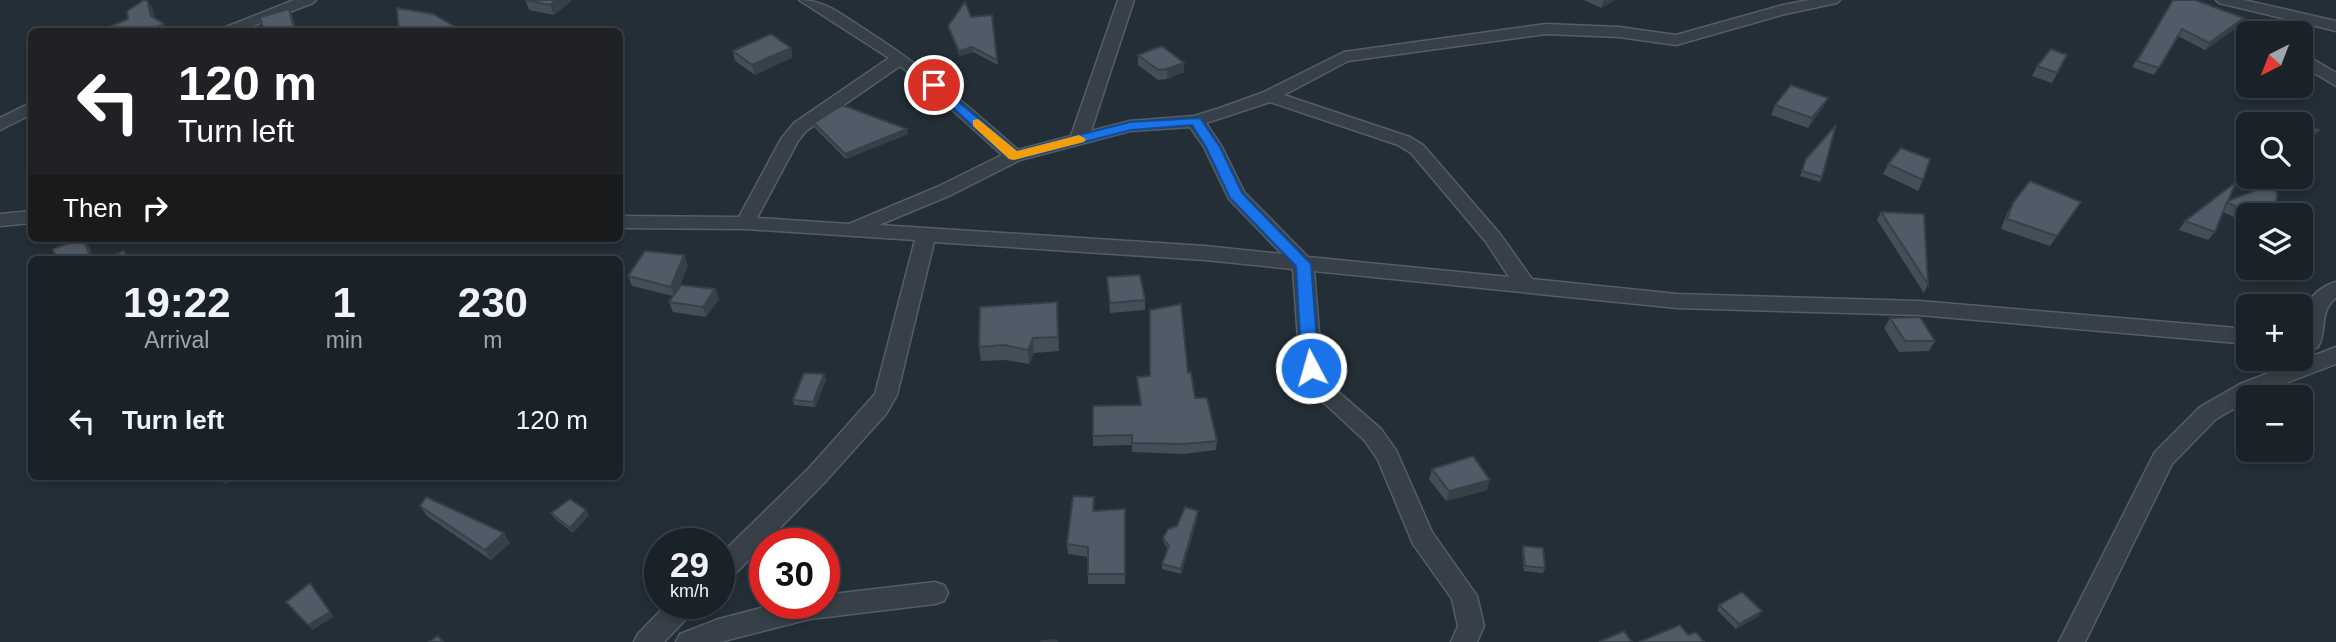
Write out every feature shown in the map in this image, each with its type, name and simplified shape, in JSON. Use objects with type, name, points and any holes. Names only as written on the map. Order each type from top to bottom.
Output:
[{"type":"street","points":[[232,28],[308,0]]},
{"type":"street","points":[[1077,140],[1093,106],[1111,40],[1126,0]]},
{"type":"street","points":[[854,229],[952,188],[1014,156],[1130,126],[1195,121],[1270,96],[1344,57],[1370,51],[1546,29],[1608,31],[1676,40],[1783,10],[1832,0]]},
{"type":"street","points":[[2224,0],[2336,26]]},
{"type":"street","points":[[2257,0],[2276,11],[2280,21]]},
{"type":"street","points":[[806,1],[900,58],[1014,156]]},
{"type":"street","points":[[745,223],[790,139],[800,127],[900,58]]},
{"type":"street","points":[[2314,66],[2336,81]]},
{"type":"street","points":[[1270,96],[1404,141],[1417,149],[1493,238],[1526,286]]},
{"type":"street","points":[[0,125],[28,109]]},
{"type":"street","points":[[1195,121],[1213,147],[1236,195],[1303,264],[1311,368],[1319,387],[1373,435],[1388,456],[1422,537],[1464,596],[1471,626],[1464,642]]},
{"type":"street","points":[[0,219],[28,218]]},
{"type":"street","points":[[623,222],[745,223],[1205,253],[1677,301],[1919,308],[2236,336]]},
{"type":"street","points":[[735,557],[817,475],[878,408],[886,395],[926,234]]},
{"type":"street","points":[[2313,314],[2324,293],[2336,289]]},
{"type":"street","points":[[2313,343],[2336,345]]},
{"type":"street","points":[[2072,642],[2163,458],[2208,413],[2248,390],[2336,355]]},
{"type":"street","points":[[689,642],[781,613],[935,593]]},
{"type":"street","points":[[647,642],[669,619]]},
{"type":"building","points":[[147,0],[151,16],[164,24],[156,28],[106,28],[128,19],[127,11]]},
{"type":"building","points":[[525,0],[557,0],[550,5]]},
{"type":"building","points":[[2173,0],[2195,0],[2244,18],[2236,21],[2236,24],[2209,43],[2182,29],[2159,68],[2137,61]]},
{"type":"building","points":[[965,2],[971,17],[992,15],[997,60],[972,47],[959,51],[948,26]]},
{"type":"building","points":[[397,8],[433,14],[457,28],[399,28]]},
{"type":"building","points":[[289,9],[294,28],[263,28],[260,17]]},
{"type":"building","points":[[771,34],[791,48],[752,65],[733,51]]},
{"type":"building","points":[[1162,46],[1184,63],[1158,70],[1138,55]]},
{"type":"building","points":[[2051,49],[2067,55],[2057,73],[2037,66]]},
{"type":"building","points":[[1791,85],[1828,98],[1812,118],[1775,105]]},
{"type":"building","points":[[842,105],[907,129],[845,154],[814,123]]},
{"type":"building","points":[[1836,125],[1822,177],[1802,171],[1806,159]]},
{"type":"building","points":[[1901,148],[1930,159],[1923,180],[1888,164]]},
{"type":"building","points":[[2030,181],[2081,202],[2057,236],[2007,219],[2013,203]]},
{"type":"building","points":[[2236,182],[2228,201],[2259,189],[2273,189],[2277,193],[2276,203],[2236,203],[2236,206],[2227,202],[2215,232],[2185,221]]},
{"type":"building","points":[[1881,212],[1924,214],[1928,284]]},
{"type":"building","points":[[72,242],[85,242],[90,256],[56,256],[53,249]]},
{"type":"building","points":[[123,251],[128,256],[113,256]]},
{"type":"building","points":[[645,251],[684,255],[671,287],[628,276]]},
{"type":"building","points":[[350,255],[382,255],[381,256]]},
{"type":"building","points":[[1140,275],[1145,300],[1110,303],[1107,277]]},
{"type":"building","points":[[681,285],[715,289],[703,307],[669,302]]},
{"type":"building","points":[[1057,302],[1058,337],[1033,338],[1028,350],[1004,345],[979,347],[980,307]]},
{"type":"building","points":[[1181,304],[1188,373],[1191,372],[1195,398],[1207,398],[1217,441],[1184,444],[1132,443],[1132,435],[1093,436],[1093,406],[1141,405],[1137,377],[1150,376],[1150,310]]},
{"type":"building","points":[[1920,317],[1935,341],[1905,341],[1890,318]]},
{"type":"building","points":[[804,373],[824,374],[813,402],[793,400]]},
{"type":"building","points":[[1473,456],[1490,480],[1449,491],[1432,469]]},
{"type":"building","points":[[1073,496],[1094,497],[1093,511],[1125,509],[1125,574],[1088,574],[1088,547],[1067,544]]},
{"type":"building","points":[[426,497],[504,533],[485,550],[420,506]]},
{"type":"building","points":[[570,499],[586,510],[570,528],[551,513]]},
{"type":"building","points":[[1185,507],[1198,511],[1181,569],[1162,564],[1169,546],[1163,538],[1168,529],[1177,526]]},
{"type":"building","points":[[1523,546],[1543,548],[1545,568],[1525,566]]},
{"type":"building","points":[[310,583],[330,612],[308,625],[286,602]]},
{"type":"building","points":[[1742,592],[1762,611],[1739,624],[1719,605]]},
{"type":"building","points":[[1680,625],[1688,635],[1696,632],[1704,642],[1639,642]]},
{"type":"building","points":[[1624,631],[1632,642],[1599,642]]},
{"type":"building","points":[[438,636],[443,642],[429,642]]},
{"type":"slow traffic","points":[[978,123],[1014,156],[1079,139]]},
{"type":"route","points":[[934,85],[1014,156],[1130,126],[1195,121],[1213,147],[1236,195],[1303,264],[1311,368]]}]
